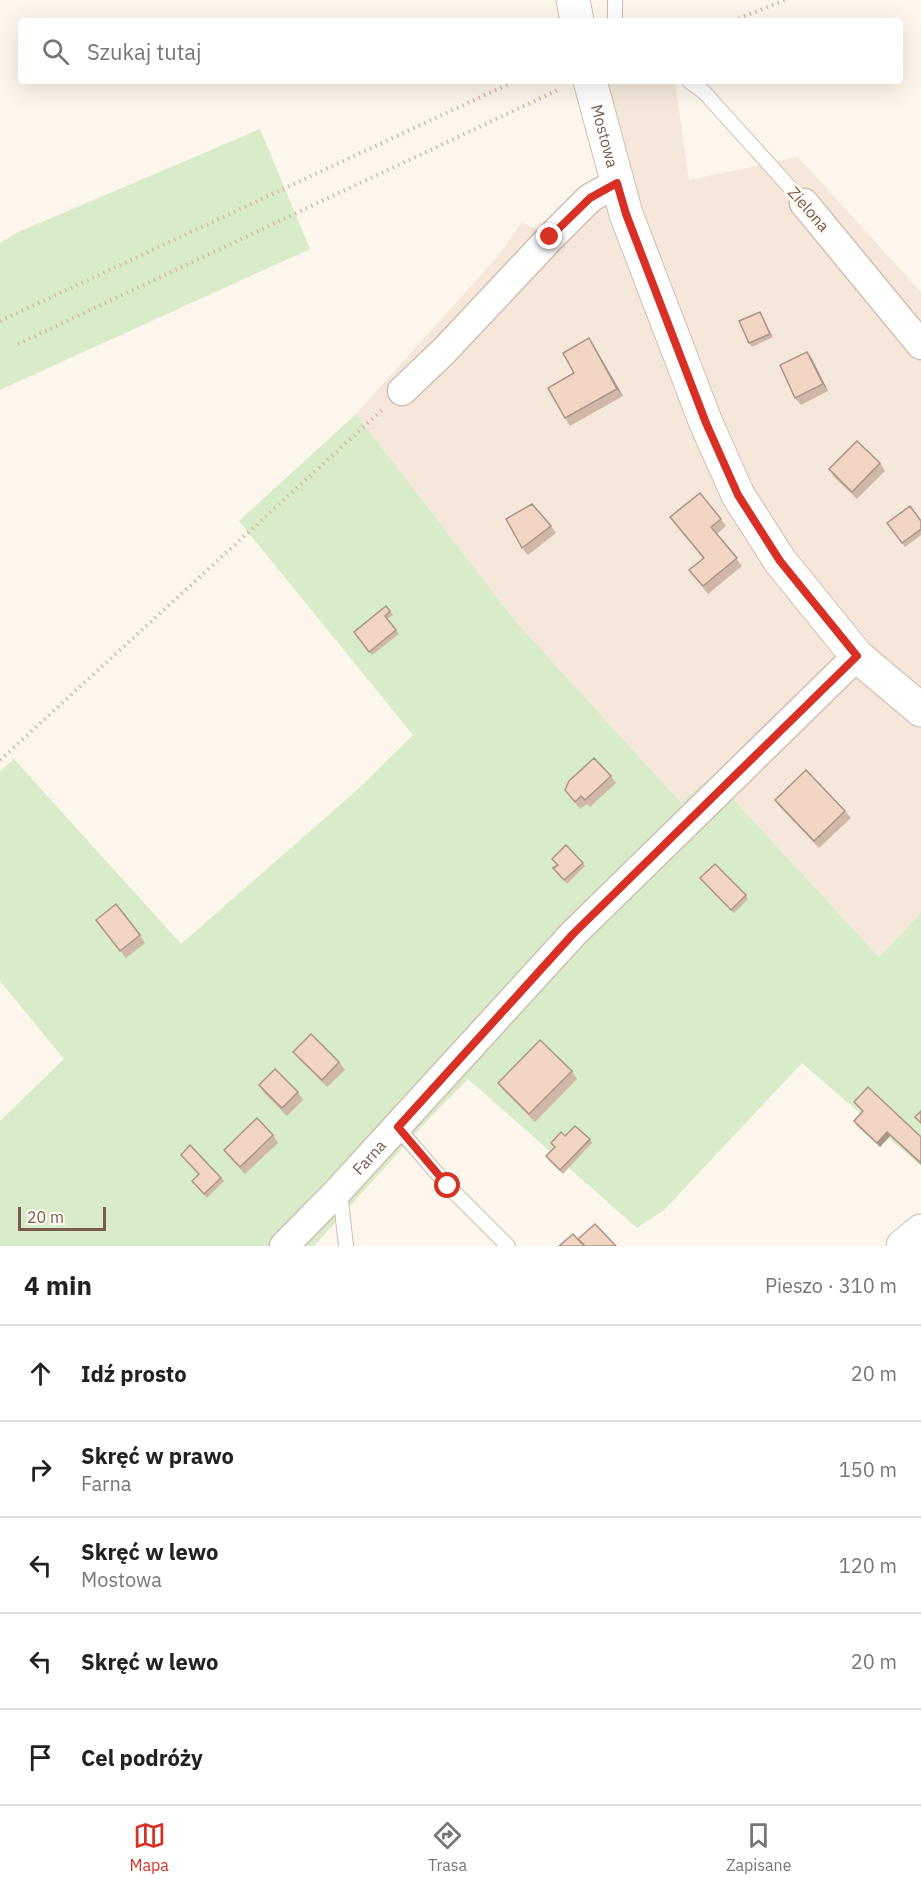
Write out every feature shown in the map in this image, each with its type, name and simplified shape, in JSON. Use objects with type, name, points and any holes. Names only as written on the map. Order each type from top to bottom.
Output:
[{"type":"street","points":[[573,0],[576,18]]},
{"type":"street","name":"Mostowa","points":[[579,84],[617,183],[626,214],[706,423],[738,495],[780,561],[857,656],[921,710]]},
{"type":"street","points":[[402,391],[444,351],[550,237],[590,198],[617,183]]},
{"type":"street","name":"Zielona","points":[[804,203],[921,345]]},
{"type":"street","name":"Farna","points":[[284,1246],[398,1127],[573,934],[857,656]]},
{"type":"street","points":[[903,1246],[921,1231]]},
{"type":"lane","points":[[615,0],[615,18]]},
{"type":"lane","name":"Zielona","points":[[693,84],[704,93],[804,203]]},
{"type":"lane","points":[[398,1127],[448,1186],[508,1246]]},
{"type":"lane","points":[[339,1190],[346,1246]]},
{"type":"path","points":[[740,18],[784,0]]},
{"type":"path","points":[[0,321],[509,84]]},
{"type":"path","points":[[18,344],[577,84]]},
{"type":"path","points":[[0,760],[402,391]]},
{"type":"shaded area","points":[[591,84],[675,84],[689,180],[798,157],[921,292],[921,913],[879,957],[712,776],[681,804],[516,622],[356,414],[497,257],[522,222],[551,237],[617,183]]},
{"type":"green space","points":[[260,129],[310,249],[0,390],[0,243],[16,233]]},
{"type":"green space","points":[[356,414],[516,622],[681,803],[712,776],[879,957],[921,913],[921,1166],[802,1063],[664,1210],[637,1228],[468,1079],[314,1246],[0,1246],[0,1121],[64,1059],[0,981],[0,771],[14,759],[181,944],[356,791],[413,735],[239,521]]},
{"type":"building","points":[[760,312],[770,334],[749,343],[739,321]]},
{"type":"building","points":[[589,338],[617,389],[565,418],[548,388],[574,373],[563,353]]},
{"type":"building","points":[[807,352],[823,384],[795,398],[780,365]]},
{"type":"building","points":[[857,441],[880,463],[852,492],[829,469]]},
{"type":"building","points":[[700,493],[721,519],[711,527],[737,558],[703,586],[689,570],[704,558],[670,517]]},
{"type":"building","points":[[532,504],[551,526],[522,548],[506,519]]},
{"type":"building","points":[[910,506],[921,521],[921,529],[902,543],[887,523]]},
{"type":"building","points":[[386,606],[390,611],[385,616],[396,630],[369,652],[354,632]]},
{"type":"building","points":[[594,758],[611,776],[585,800],[581,796],[575,802],[565,790],[569,781]]},
{"type":"building","points":[[806,770],[845,811],[814,841],[775,800]]},
{"type":"building","points":[[566,845],[583,863],[564,880],[553,868],[558,865],[552,859]]},
{"type":"building","points":[[715,864],[746,895],[731,910],[700,878]]},
{"type":"building","points":[[116,904],[140,935],[120,951],[96,920]]},
{"type":"building","points":[[311,1034],[339,1062],[322,1080],[293,1052]]},
{"type":"building","points":[[540,1040],[572,1071],[529,1114],[498,1083]]},
{"type":"building","points":[[275,1069],[298,1092],[282,1108],[259,1085]]},
{"type":"building","points":[[868,1087],[921,1137],[921,1163],[887,1132],[877,1143],[854,1121],[863,1111],[854,1102]]},
{"type":"building","points":[[921,1111],[921,1123],[915,1117]]},
{"type":"building","points":[[257,1118],[273,1135],[240,1167],[224,1150]]},
{"type":"building","points":[[575,1126],[590,1139],[560,1170],[546,1156],[555,1147],[551,1143],[561,1132],[565,1136]]},
{"type":"building","points":[[190,1145],[221,1178],[204,1194],[192,1181],[199,1174],[181,1155]]},
{"type":"building","points":[[595,1224],[616,1246],[585,1246],[578,1239]]},
{"type":"building","points":[[573,1234],[584,1246],[559,1246]]},
{"type":"route","points":[[448,1186],[398,1127],[573,934],[857,656],[780,561],[738,495],[706,423],[626,214],[617,183],[590,198],[550,237]]}]
